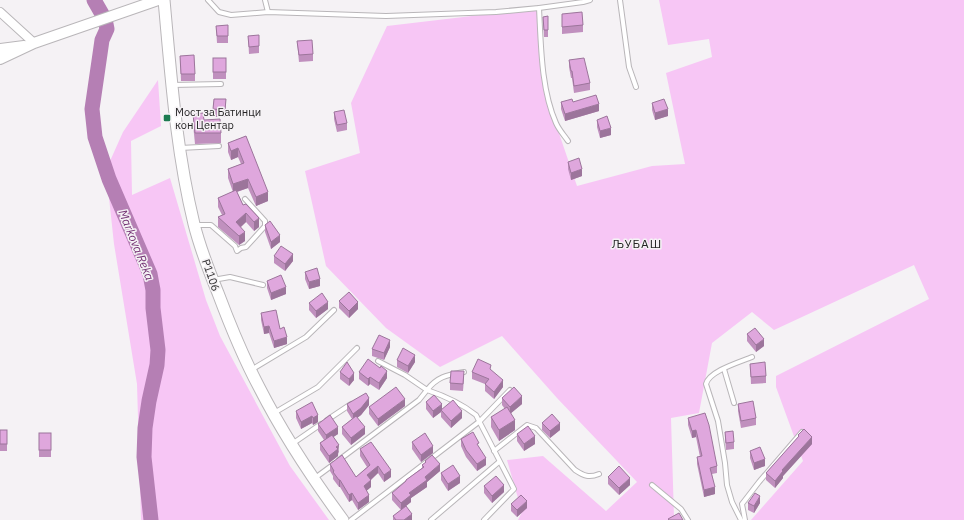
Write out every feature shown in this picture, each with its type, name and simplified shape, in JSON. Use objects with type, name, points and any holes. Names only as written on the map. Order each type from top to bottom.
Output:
[{"type":"main road","name":"P1106","points":[[164,0],[174,117],[195,226],[213,280],[230,325],[273,413],[313,479],[343,520]]},
{"type":"street","points":[[0,59],[31,44],[158,0]]},
{"type":"street","points":[[0,12],[31,44]]},
{"type":"street","points":[[0,48],[31,44]]},
{"type":"lane","points":[[208,0],[219,12],[231,15],[268,12],[386,16],[496,12],[539,8],[590,0]]},
{"type":"lane","points":[[265,0],[268,12]]},
{"type":"lane","points":[[620,0],[630,67],[636,87]]},
{"type":"lane","points":[[539,8],[542,60],[549,104],[557,125],[568,141]]},
{"type":"lane","points":[[171,84],[221,84]]},
{"type":"lane","points":[[180,148],[220,146]]},
{"type":"lane","points":[[195,226],[211,225],[235,246],[237,251],[246,247],[265,226],[265,221],[245,199]]},
{"type":"lane","points":[[213,280],[230,277],[263,285]]},
{"type":"lane","points":[[251,370],[306,337],[334,310]]},
{"type":"lane","points":[[273,413],[318,387],[357,348]]},
{"type":"lane","points":[[741,520],[732,502],[727,485],[718,421],[706,384],[710,377],[724,369],[752,357]]},
{"type":"lane","points":[[378,361],[405,375],[427,390],[441,394],[476,415],[514,489],[484,520]]},
{"type":"lane","points":[[724,369],[734,403]]},
{"type":"lane","points":[[313,479],[419,400],[432,383],[445,376],[464,372]]},
{"type":"lane","points":[[354,519],[480,421],[510,390]]},
{"type":"lane","points":[[292,445],[355,401]]},
{"type":"lane","points":[[494,451],[527,425],[536,428],[575,470],[582,475],[586,477],[599,474]]},
{"type":"lane","points":[[745,520],[742,504],[802,432]]},
{"type":"lane","points":[[432,520],[499,462]]},
{"type":"lane","points":[[652,485],[681,509],[688,520]]},
{"type":"shaded area","points":[[659,0],[964,0],[964,520],[751,520],[803,461],[776,387],[776,376],[929,299],[914,265],[774,330],[752,312],[712,343],[699,413],[671,418],[674,517],[672,520],[518,520],[522,512],[507,460],[543,456],[606,511],[637,482],[557,398],[502,336],[440,367],[386,328],[326,266],[305,171],[360,153],[351,103],[387,26],[539,8],[542,60],[549,104],[577,186],[652,166],[685,164],[666,73],[712,57],[709,39],[668,45]]},
{"type":"shaded area","points":[[158,80],[161,126],[131,141],[132,195],[170,178],[206,300],[220,336],[290,466],[329,520],[141,520],[137,384],[114,244],[106,170],[123,132]]},
{"type":"building","points":[[582,12],[583,25],[562,27],[562,14]]},
{"type":"building","points":[[548,16],[548,30],[544,30],[543,17]]},
{"type":"building","points":[[228,25],[228,36],[217,36],[216,26]]},
{"type":"building","points":[[259,35],[259,46],[249,47],[248,36]]},
{"type":"building","points":[[312,40],[313,54],[299,55],[297,41]]},
{"type":"building","points":[[194,55],[195,74],[181,74],[180,56]]},
{"type":"building","points":[[213,58],[226,58],[226,72],[213,72]]},
{"type":"building","points":[[584,58],[590,83],[574,86],[569,60]]},
{"type":"building","points":[[596,95],[599,104],[565,114],[561,102],[572,99],[573,102]]},
{"type":"building","points":[[214,99],[226,99],[225,110],[213,109]]},
{"type":"building","points":[[664,99],[668,109],[655,113],[652,103]]},
{"type":"building","points":[[344,110],[347,123],[337,125],[334,112]]},
{"type":"building","points":[[203,113],[204,120],[220,119],[221,133],[195,133],[193,114]]},
{"type":"building","points":[[607,116],[611,128],[600,131],[597,120]]},
{"type":"building","points":[[246,136],[268,192],[256,197],[248,179],[233,184],[228,169],[244,163],[238,148],[231,151],[228,143]]},
{"type":"building","points":[[579,158],[582,169],[571,173],[568,162]]},
{"type":"building","points":[[236,190],[243,205],[246,204],[259,218],[254,222],[246,213],[236,222],[245,232],[239,236],[218,217],[225,214],[218,198]]},
{"type":"building","points":[[270,221],[280,235],[271,242],[265,225]]},
{"type":"building","points":[[281,246],[293,254],[285,264],[274,256]]},
{"type":"building","points":[[317,268],[320,279],[309,282],[305,272]]},
{"type":"building","points":[[281,275],[286,287],[271,293],[267,281]]},
{"type":"building","points":[[349,292],[358,302],[349,311],[339,301]]},
{"type":"building","points":[[322,293],[328,302],[316,311],[309,303]]},
{"type":"building","points":[[276,310],[280,329],[284,327],[287,337],[274,341],[269,326],[264,327],[261,313]]},
{"type":"building","points":[[755,328],[764,339],[756,345],[747,334]]},
{"type":"building","points":[[379,335],[390,340],[384,353],[372,349]]},
{"type":"building","points":[[403,348],[415,355],[408,366],[397,360]]},
{"type":"building","points":[[368,359],[380,368],[381,366],[387,371],[379,383],[370,377],[368,379],[359,372]]},
{"type":"building","points":[[478,359],[491,365],[490,369],[503,380],[494,392],[485,384],[489,379],[472,372]]},
{"type":"building","points":[[347,362],[354,373],[349,379],[340,372]]},
{"type":"building","points":[[765,362],[766,376],[751,377],[750,364]]},
{"type":"building","points":[[451,371],[464,371],[463,384],[450,383]]},
{"type":"building","points":[[396,387],[405,399],[378,419],[369,407]]},
{"type":"building","points":[[514,387],[522,396],[510,407],[502,398]]},
{"type":"building","points":[[366,393],[369,398],[361,408],[353,414],[347,404]]},
{"type":"building","points":[[434,395],[442,404],[433,411],[426,402]]},
{"type":"building","points":[[453,400],[462,411],[451,421],[441,410]]},
{"type":"building","points":[[753,401],[756,418],[741,421],[738,404]]},
{"type":"building","points":[[312,402],[318,415],[313,418],[312,416],[301,422],[296,411]]},
{"type":"building","points":[[507,407],[515,420],[499,430],[491,417]]},
{"type":"building","points":[[705,413],[709,425],[717,466],[710,468],[715,487],[704,490],[697,457],[702,456],[696,430],[692,431],[688,418]]},
{"type":"building","points":[[552,414],[560,423],[550,431],[542,423]]},
{"type":"building","points":[[330,415],[338,427],[326,435],[318,424]]},
{"type":"building","points":[[356,416],[365,427],[351,438],[342,427]]},
{"type":"building","points":[[528,426],[535,436],[524,444],[517,434]]},
{"type":"building","points":[[804,429],[812,437],[782,470],[783,471],[775,481],[766,473]]},
{"type":"building","points":[[0,430],[7,430],[7,444],[0,444]]},
{"type":"building","points":[[733,431],[734,442],[726,443],[725,432]]},
{"type":"building","points":[[473,432],[479,443],[477,444],[486,458],[477,464],[466,450],[461,439]]},
{"type":"building","points":[[39,433],[51,433],[51,450],[39,450]]},
{"type":"building","points":[[425,433],[433,446],[421,455],[412,442]]},
{"type":"building","points":[[332,435],[339,445],[336,447],[338,449],[329,456],[320,443]]},
{"type":"building","points":[[371,442],[391,470],[384,475],[378,466],[367,475],[371,480],[364,486],[369,495],[358,503],[352,493],[349,495],[333,472],[334,471],[330,464],[342,455],[356,477],[370,465],[360,449]]},
{"type":"building","points":[[760,447],[765,459],[754,463],[750,451]]},
{"type":"building","points":[[432,455],[440,464],[425,477],[427,480],[409,493],[411,495],[401,503],[392,493],[406,480],[424,467],[422,465]]},
{"type":"building","points":[[453,465],[460,476],[448,484],[441,473]]},
{"type":"building","points":[[619,466],[630,478],[619,488],[608,477]]},
{"type":"building","points":[[496,476],[504,485],[492,496],[484,486]]},
{"type":"building","points":[[755,493],[760,496],[754,506],[748,503]]},
{"type":"building","points":[[521,495],[527,501],[517,510],[511,504]]},
{"type":"building","points":[[406,506],[412,514],[404,520],[396,520],[393,516]]},
{"type":"building","points":[[679,513],[683,520],[668,519]]},
{"type":"waterway","name":"Markova Reka","points":[[94,0],[102,14],[107,29],[102,40],[92,109],[95,137],[109,179],[150,274],[153,290],[153,308],[158,350],[157,365],[145,428],[144,457],[151,520]]},
{"type":"place","name":"Мост за Батинци кон Центар","points":[[167,118]]},
{"type":"district","name":"ЉУБАШ","points":[[637,244]]}]
